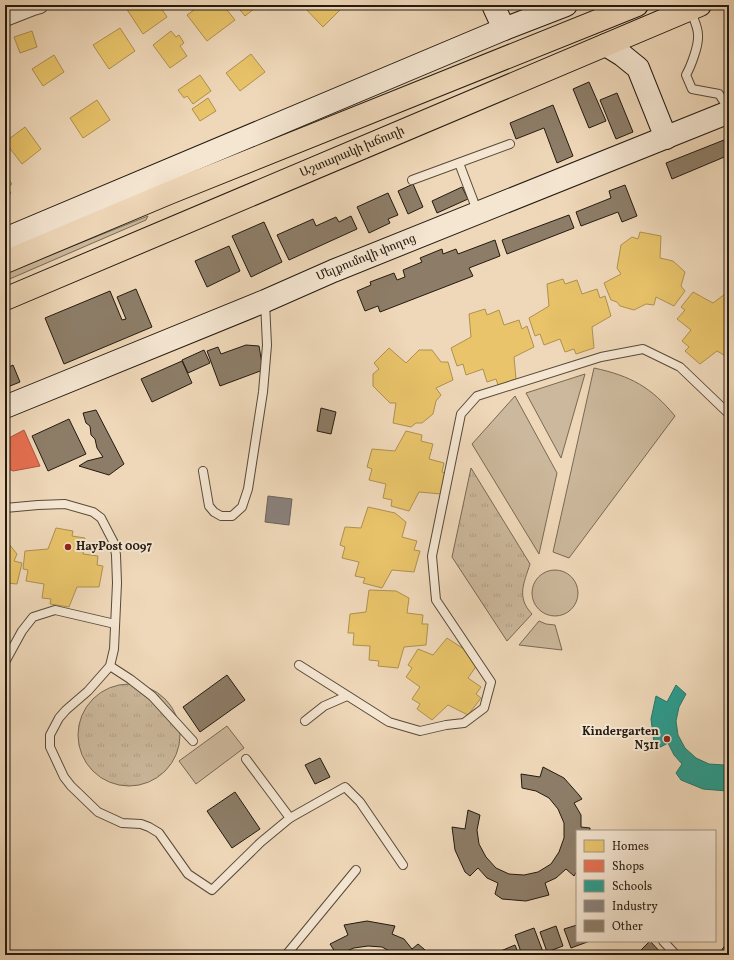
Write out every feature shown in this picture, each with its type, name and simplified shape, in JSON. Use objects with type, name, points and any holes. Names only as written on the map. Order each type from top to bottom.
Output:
[{"type":"main road","points":[[5,262],[169,193],[637,5]]},
{"type":"main road","name":"Աշտարակի խճուղի","points":[[5,298],[694,7]]},
{"type":"main road","points":[[169,193],[181,224]]},
{"type":"street","points":[[493,5],[504,29]]},
{"type":"street","points":[[5,239],[504,29],[566,5]]},
{"type":"street","points":[[5,18],[35,6]]},
{"type":"street","points":[[606,45],[622,55],[638,68],[666,138]]},
{"type":"street","name":"Մելքումովի փողոց","points":[[5,407],[265,301],[326,274],[666,138],[729,111]]},
{"type":"lane","points":[[694,7],[698,36],[691,65],[686,75],[692,89],[719,94],[729,111]]},
{"type":"lane","points":[[412,180],[510,144]]},
{"type":"lane","points":[[459,163],[478,213]]},
{"type":"lane","points":[[203,471],[209,506],[214,512],[221,516],[232,516],[242,507],[248,489],[261,407],[267,345],[265,301]]},
{"type":"lane","points":[[299,665],[389,722],[420,731],[446,725],[464,723],[484,708],[491,682],[436,600],[432,556],[461,414],[478,396],[601,357],[643,349],[680,366],[729,414]]},
{"type":"lane","points":[[5,508],[65,504],[93,512],[101,518],[114,542],[116,555],[115,624],[114,649],[110,666],[88,691],[66,710],[50,735],[50,747],[64,777],[71,786],[98,812],[122,823],[141,824],[149,827],[159,834],[188,874],[212,890],[261,842],[290,818],[345,787],[360,802],[403,865]]},
{"type":"lane","points":[[5,662],[22,631],[33,617],[55,610],[115,624]]},
{"type":"lane","points":[[110,666],[152,696],[193,741]]},
{"type":"lane","points":[[305,721],[324,706],[347,696]]},
{"type":"lane","points":[[246,758],[290,818]]},
{"type":"lane","points":[[286,955],[356,870]]},
{"type":"lane","points":[[665,942],[676,955]]},
{"type":"green space","points":[[148,216],[146,220],[5,281],[5,273]]},
{"type":"green space","points":[[594,368],[619,375],[639,384],[657,397],[675,416],[569,558],[553,552]]},
{"type":"green space","points":[[585,374],[561,458],[526,393]]},
{"type":"green space","points":[[515,396],[557,473],[539,554],[472,444]]},
{"type":"green space","points":[[471,468],[530,564],[524,584],[523,596],[527,608],[532,614],[507,641],[452,557]]},
{"type":"green space","points":[[555,570],[568,574],[574,580],[578,593],[574,606],[568,612],[555,616],[542,612],[536,606],[532,593],[536,580],[542,574]]},
{"type":"green space","points":[[539,621],[546,624],[555,625],[562,650],[519,645]]},
{"type":"green space","points":[[129,684],[139,685],[158,692],[172,706],[179,725],[179,745],[172,764],[158,778],[139,785],[129,786],[119,785],[100,778],[86,764],[79,745],[78,735],[79,725],[86,706],[100,692],[119,685]]},
{"type":"green space","points":[[227,726],[244,748],[196,784],[179,761]]},
{"type":"building: Homes","points":[[130,5],[159,5],[167,17],[143,34],[126,8]]},
{"type":"building: Homes","points":[[201,5],[223,5],[235,20],[207,41],[187,15]]},
{"type":"building: Homes","points":[[236,5],[259,5],[245,16]]},
{"type":"building: Homes","points":[[302,5],[345,5],[323,27]]},
{"type":"building: Homes","points":[[120,28],[135,51],[109,69],[93,45]]},
{"type":"building: Homes","points":[[32,31],[37,47],[20,53],[14,37]]},
{"type":"building: Homes","points":[[171,31],[176,37],[179,35],[184,43],[180,46],[187,56],[170,68],[153,45]]},
{"type":"building: Homes","points":[[251,54],[265,72],[240,91],[226,73]]},
{"type":"building: Homes","points":[[54,55],[64,72],[43,86],[32,69]]},
{"type":"building: Homes","points":[[200,75],[211,91],[193,104],[187,96],[184,98],[178,90]]},
{"type":"building: Homes","points":[[208,98],[216,111],[200,121],[192,109]]},
{"type":"building: Homes","points":[[97,100],[110,120],[83,138],[70,118]]},
{"type":"building: Homes","points":[[25,127],[41,149],[22,164],[5,142]]},
{"type":"building: Homes","points":[[5,176],[12,184],[7,188],[11,193],[5,199]]},
{"type":"building: Homes","points":[[640,232],[661,236],[660,258],[673,261],[685,272],[681,286],[685,291],[674,306],[656,297],[654,305],[646,304],[634,310],[620,306],[617,302],[611,300],[604,283],[621,274],[617,268],[621,245],[632,237],[638,239]]},
{"type":"building: Homes","points":[[563,279],[565,284],[577,280],[582,294],[597,289],[600,298],[605,296],[611,316],[592,327],[594,348],[576,354],[574,349],[565,352],[560,339],[544,345],[540,334],[535,336],[529,318],[549,306],[547,284]]},
{"type":"building: Homes","points":[[729,291],[729,358],[717,351],[700,364],[685,351],[689,347],[682,341],[691,330],[677,319],[685,310],[681,307],[693,292],[713,303]]},
{"type":"building: Homes","points":[[485,309],[487,315],[499,310],[504,325],[519,320],[522,329],[527,326],[534,347],[514,357],[516,379],[498,385],[496,379],[487,382],[483,369],[466,375],[463,364],[457,366],[451,348],[471,337],[469,314]]},
{"type":"building: Homes","points":[[389,348],[406,363],[419,350],[432,350],[441,362],[448,362],[453,380],[436,388],[441,395],[436,401],[433,414],[422,423],[416,423],[411,427],[393,423],[396,403],[390,403],[373,386],[373,374],[379,369],[374,363]]},
{"type":"building: Homes","points":[[406,431],[422,435],[421,441],[433,444],[429,459],[444,463],[442,472],[447,474],[441,494],[419,492],[409,511],[391,506],[392,500],[383,498],[386,484],[369,480],[372,469],[367,467],[372,449],[395,451]]},
{"type":"building: Homes","points":[[368,507],[395,513],[406,522],[402,537],[417,541],[414,550],[420,551],[414,572],[392,570],[382,588],[363,583],[365,578],[355,576],[359,562],[342,558],[345,547],[340,545],[345,527],[361,528]]},
{"type":"building: Homes","points":[[56,528],[73,531],[72,536],[85,538],[83,554],[98,556],[97,565],[103,566],[99,587],[77,587],[69,607],[50,604],[51,599],[42,598],[44,584],[26,581],[28,570],[23,569],[25,551],[48,549]]},
{"type":"building: Homes","points":[[5,543],[9,544],[17,554],[14,561],[22,563],[17,584],[5,583]]},
{"type":"building: Homes","points":[[369,590],[396,591],[409,598],[407,613],[423,615],[422,624],[428,624],[426,645],[404,647],[398,668],[378,666],[379,661],[369,660],[370,646],[353,645],[354,633],[348,633],[350,614],[366,612]]},
{"type":"building: Homes","points":[[447,638],[470,653],[477,665],[468,678],[481,687],[476,694],[481,698],[468,715],[448,705],[432,720],[417,709],[420,704],[412,699],[420,687],[406,677],[412,668],[408,665],[418,649],[433,655]]},
{"type":"building: Shops","points":[[24,430],[40,466],[13,471],[5,467],[5,440]]},
{"type":"building: Schools","name":"Kindergarten N311","points":[[676,685],[686,694],[679,707],[676,721],[678,735],[685,748],[696,758],[709,764],[724,765],[729,763],[729,778],[726,778],[727,791],[703,789],[681,780],[676,773],[682,764],[674,755],[668,743],[657,749],[654,743],[651,719],[656,696],[667,702]]},
{"type":"building: Industry","points":[[268,496],[292,499],[289,525],[265,522]]},
{"type":"building: Other","points":[[589,82],[606,121],[589,128],[573,89]]},
{"type":"building: Other","points":[[617,93],[633,132],[616,139],[600,100]]},
{"type":"building: Other","points":[[553,105],[573,156],[557,163],[544,128],[516,139],[510,123]]},
{"type":"building: Other","points":[[729,138],[729,155],[672,179],[666,163]]},
{"type":"building: Other","points":[[413,184],[423,207],[408,214],[398,191]]},
{"type":"building: Other","points":[[625,185],[637,216],[622,222],[618,212],[581,226],[576,212],[611,198],[609,191]]},
{"type":"building: Other","points":[[462,187],[468,199],[437,213],[432,201]]},
{"type":"building: Other","points":[[388,193],[398,215],[388,219],[390,223],[369,233],[357,207]]},
{"type":"building: Other","points":[[569,215],[574,228],[507,254],[502,240]]},
{"type":"building: Other","points":[[351,216],[357,229],[289,260],[277,235],[313,219],[316,226],[336,217],[339,222]]},
{"type":"building: Other","points":[[264,222],[282,262],[251,277],[232,236]]},
{"type":"building: Other","points":[[495,240],[500,256],[469,268],[473,276],[380,312],[378,306],[365,311],[357,291],[371,285],[370,282],[394,273],[397,280],[405,277],[403,270],[422,262],[420,258],[442,249],[443,254],[456,249],[458,254]]},
{"type":"building: Other","points":[[229,246],[240,271],[207,287],[195,261]]},
{"type":"building: Other","points":[[136,289],[152,327],[64,364],[45,318],[110,291],[122,320],[126,319],[117,297]]},
{"type":"building: Other","points":[[246,345],[259,346],[263,370],[220,386],[207,351],[218,347],[221,354]]},
{"type":"building: Other","points":[[204,350],[210,363],[188,373],[182,360]]},
{"type":"building: Other","points":[[182,361],[192,383],[152,402],[141,379]]},
{"type":"building: Other","points":[[13,365],[20,382],[5,388],[5,369]]},
{"type":"building: Other","points":[[321,408],[336,412],[331,434],[317,431]]},
{"type":"building: Other","points":[[96,410],[124,464],[109,475],[79,466],[87,461],[103,457],[97,448],[95,439],[91,435],[90,426],[86,423],[83,413]]},
{"type":"building: Other","points":[[69,419],[86,454],[48,471],[32,436]]},
{"type":"building: Other","points":[[227,675],[245,700],[200,732],[183,707]]},
{"type":"building: Other","points":[[320,758],[330,777],[315,784],[305,765]]},
{"type":"building: Other","points":[[543,767],[564,778],[582,799],[574,803],[581,815],[581,827],[590,828],[590,830],[576,830],[576,873],[574,876],[566,869],[556,878],[545,883],[549,895],[526,901],[502,899],[495,894],[498,883],[487,878],[478,868],[470,876],[465,872],[455,850],[452,827],[465,829],[468,810],[480,815],[477,830],[479,844],[486,857],[496,868],[509,874],[524,875],[538,872],[551,864],[559,852],[564,838],[564,823],[558,809],[549,798],[536,791],[522,788],[521,774],[540,777]]},
{"type":"building: Other","points":[[235,792],[260,829],[232,848],[207,811]]},
{"type":"building: Other","points":[[367,921],[395,926],[392,934],[404,939],[412,949],[418,944],[431,955],[397,955],[382,947],[368,946],[354,948],[337,955],[330,944],[348,935],[344,925]]},
{"type":"building: Other","points":[[576,925],[576,942],[587,942],[571,948],[564,929]]},
{"type":"building: Other","points":[[556,926],[563,946],[547,952],[540,932]]},
{"type":"building: Other","points":[[534,928],[543,952],[534,955],[522,955],[515,935]]},
{"type":"building: Other","points":[[729,940],[729,955],[718,955]]},
{"type":"building: Other","points":[[649,942],[651,942],[663,955],[636,955]]},
{"type":"building: Other","points":[[515,945],[519,955],[497,955],[496,953]]},
{"type":"place","name":"HayPost 0097","points":[[68,547]]},
{"type":"place","name":"Kindergarten N311","points":[[667,739]]}]
